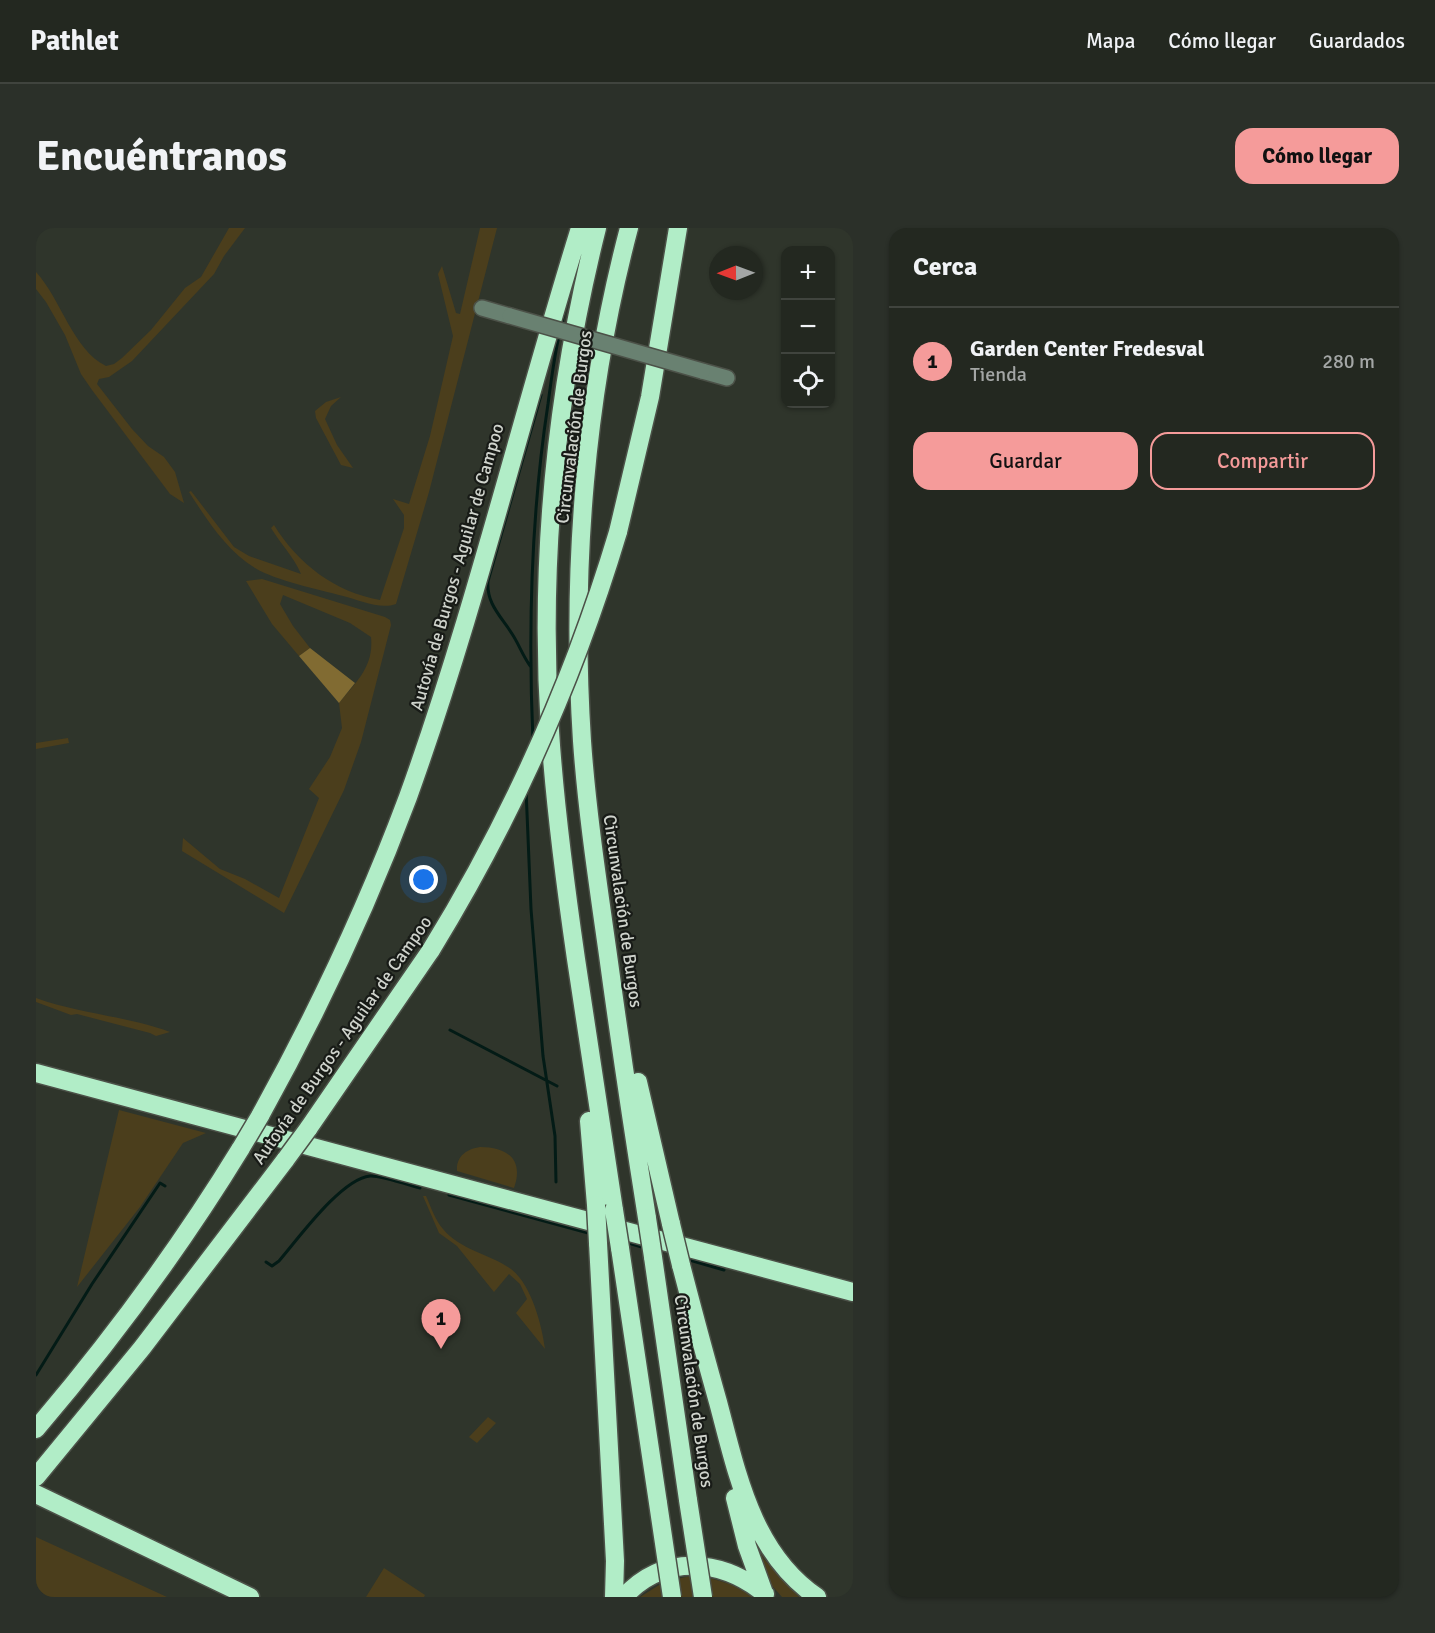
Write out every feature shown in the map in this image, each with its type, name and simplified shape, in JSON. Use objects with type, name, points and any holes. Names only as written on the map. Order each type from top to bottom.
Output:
[{"type":"highway","name":"Autovía de Burgos - Aguilar de Campoo","points":[[36,1429],[153,1280],[241,1148],[302,1039],[334,973],[378,872],[408,795],[468,611],[526,406],[580,228]]},
{"type":"highway","name":"Circunvalación de Burgos","points":[[597,228],[581,298],[566,382],[551,520],[548,660],[550,729],[571,924],[672,1597]]},
{"type":"highway","name":"Circunvalación de Burgos","points":[[630,228],[608,325],[586,475],[579,623],[582,744],[594,857],[703,1597]]},
{"type":"highway","name":"Autovía de Burgos - Aguilar de Campoo","points":[[36,1477],[142,1348],[286,1160],[431,950],[497,835],[545,735],[584,639],[618,532],[650,397],[678,228]]},
{"type":"highway","points":[[582,744],[631,1049],[645,1116],[747,1546],[766,1595]]},
{"type":"highway","points":[[555,791],[563,900],[588,1106],[596,1205],[615,1562],[614,1597]]},
{"type":"highway","points":[[36,1073],[853,1292]]},
{"type":"highway","points":[[681,1265],[735,1464],[751,1514],[784,1569],[817,1597]]},
{"type":"highway","points":[[36,1494],[250,1597]]},
{"type":"highway","points":[[624,1597],[643,1581],[663,1571],[684,1566],[706,1566],[728,1570],[747,1580],[766,1595]]},
{"type":"street","points":[[482,308],[727,378]]},
{"type":"shaded area","points":[[229,228],[245,228],[214,274],[132,361],[109,377],[99,379],[97,384],[132,429],[148,446],[164,457],[175,472],[184,503],[170,494],[81,374],[65,335],[36,289],[36,272],[45,283],[76,336],[95,358],[106,366],[122,358],[151,330],[185,288],[201,277]]},
{"type":"shaded area","points":[[480,228],[497,228],[429,492],[396,604],[383,606],[370,604],[286,581],[255,568],[226,543],[189,492],[191,491],[234,547],[249,556],[301,574],[271,528],[274,525],[294,552],[319,574],[348,590],[380,600],[404,528],[404,515],[393,499],[409,504],[430,436],[453,336],[438,274],[442,266],[456,313],[460,314]]},
{"type":"shaded area","points":[[341,397],[331,406],[325,419],[337,445],[353,468],[341,465],[316,418],[315,411],[326,402]]},
{"type":"shaded area","points":[[262,579],[385,617],[390,620],[391,625],[361,742],[344,790],[284,913],[182,851],[183,838],[220,869],[245,879],[279,898],[319,798],[309,789],[330,757],[342,728],[339,703],[367,666],[371,637],[350,623],[283,595],[280,604],[310,648],[299,656],[272,624],[246,581]]},
{"type":"shaded area","points":[[310,648],[355,683],[339,703],[299,656]]},
{"type":"shaded area","points":[[68,738],[69,743],[36,749],[36,743]]},
{"type":"shaded area","points":[[36,998],[170,1032],[156,1036],[77,1014],[71,1015],[36,1002]]},
{"type":"shaded area","points":[[119,1110],[206,1133],[183,1143],[140,1207],[77,1287]]},
{"type":"shaded area","points":[[480,1147],[499,1149],[511,1157],[517,1170],[514,1188],[457,1171],[460,1157],[471,1149]]},
{"type":"shaded area","points":[[423,1196],[426,1196],[438,1222],[450,1236],[466,1247],[503,1264],[518,1276],[530,1295],[545,1349],[516,1313],[527,1299],[520,1284],[509,1274],[494,1292],[457,1246],[439,1233]]},
{"type":"shaded area","points":[[488,1417],[496,1423],[477,1443],[469,1437]]},
{"type":"shaded area","points":[[36,1537],[167,1597],[36,1597]]},
{"type":"shaded area","points":[[754,1539],[764,1559],[799,1597],[782,1597],[767,1580],[759,1562]]},
{"type":"shaded area","points":[[384,1568],[425,1595],[424,1597],[366,1597]]},
{"type":"shaded area","points":[[690,1576],[722,1582],[752,1597],[640,1597],[664,1582]]},
{"type":"waterway","points":[[561,327],[564,312]]},
{"type":"waterway","points":[[533,742],[531,615],[534,530],[542,446],[559,336]]},
{"type":"waterway","points":[[531,667],[492,604],[488,581],[541,395]]},
{"type":"waterway","points":[[526,789],[531,909],[543,1056],[555,1136],[556,1182]]},
{"type":"waterway","points":[[450,1030],[557,1086]]},
{"type":"waterway","points":[[266,1262],[272,1266],[279,1261],[333,1198],[359,1180],[374,1176],[420,1188]]},
{"type":"waterway","points":[[36,1375],[92,1284],[160,1183],[165,1186]]},
{"type":"waterway","points":[[449,1195],[592,1234]]},
{"type":"waterway","points":[[625,1242],[645,1248]]},
{"type":"waterway","points":[[686,1259],[724,1270]]},
{"type":"place","name":"Garden Center Fredesval","points":[[441,1349]]}]
